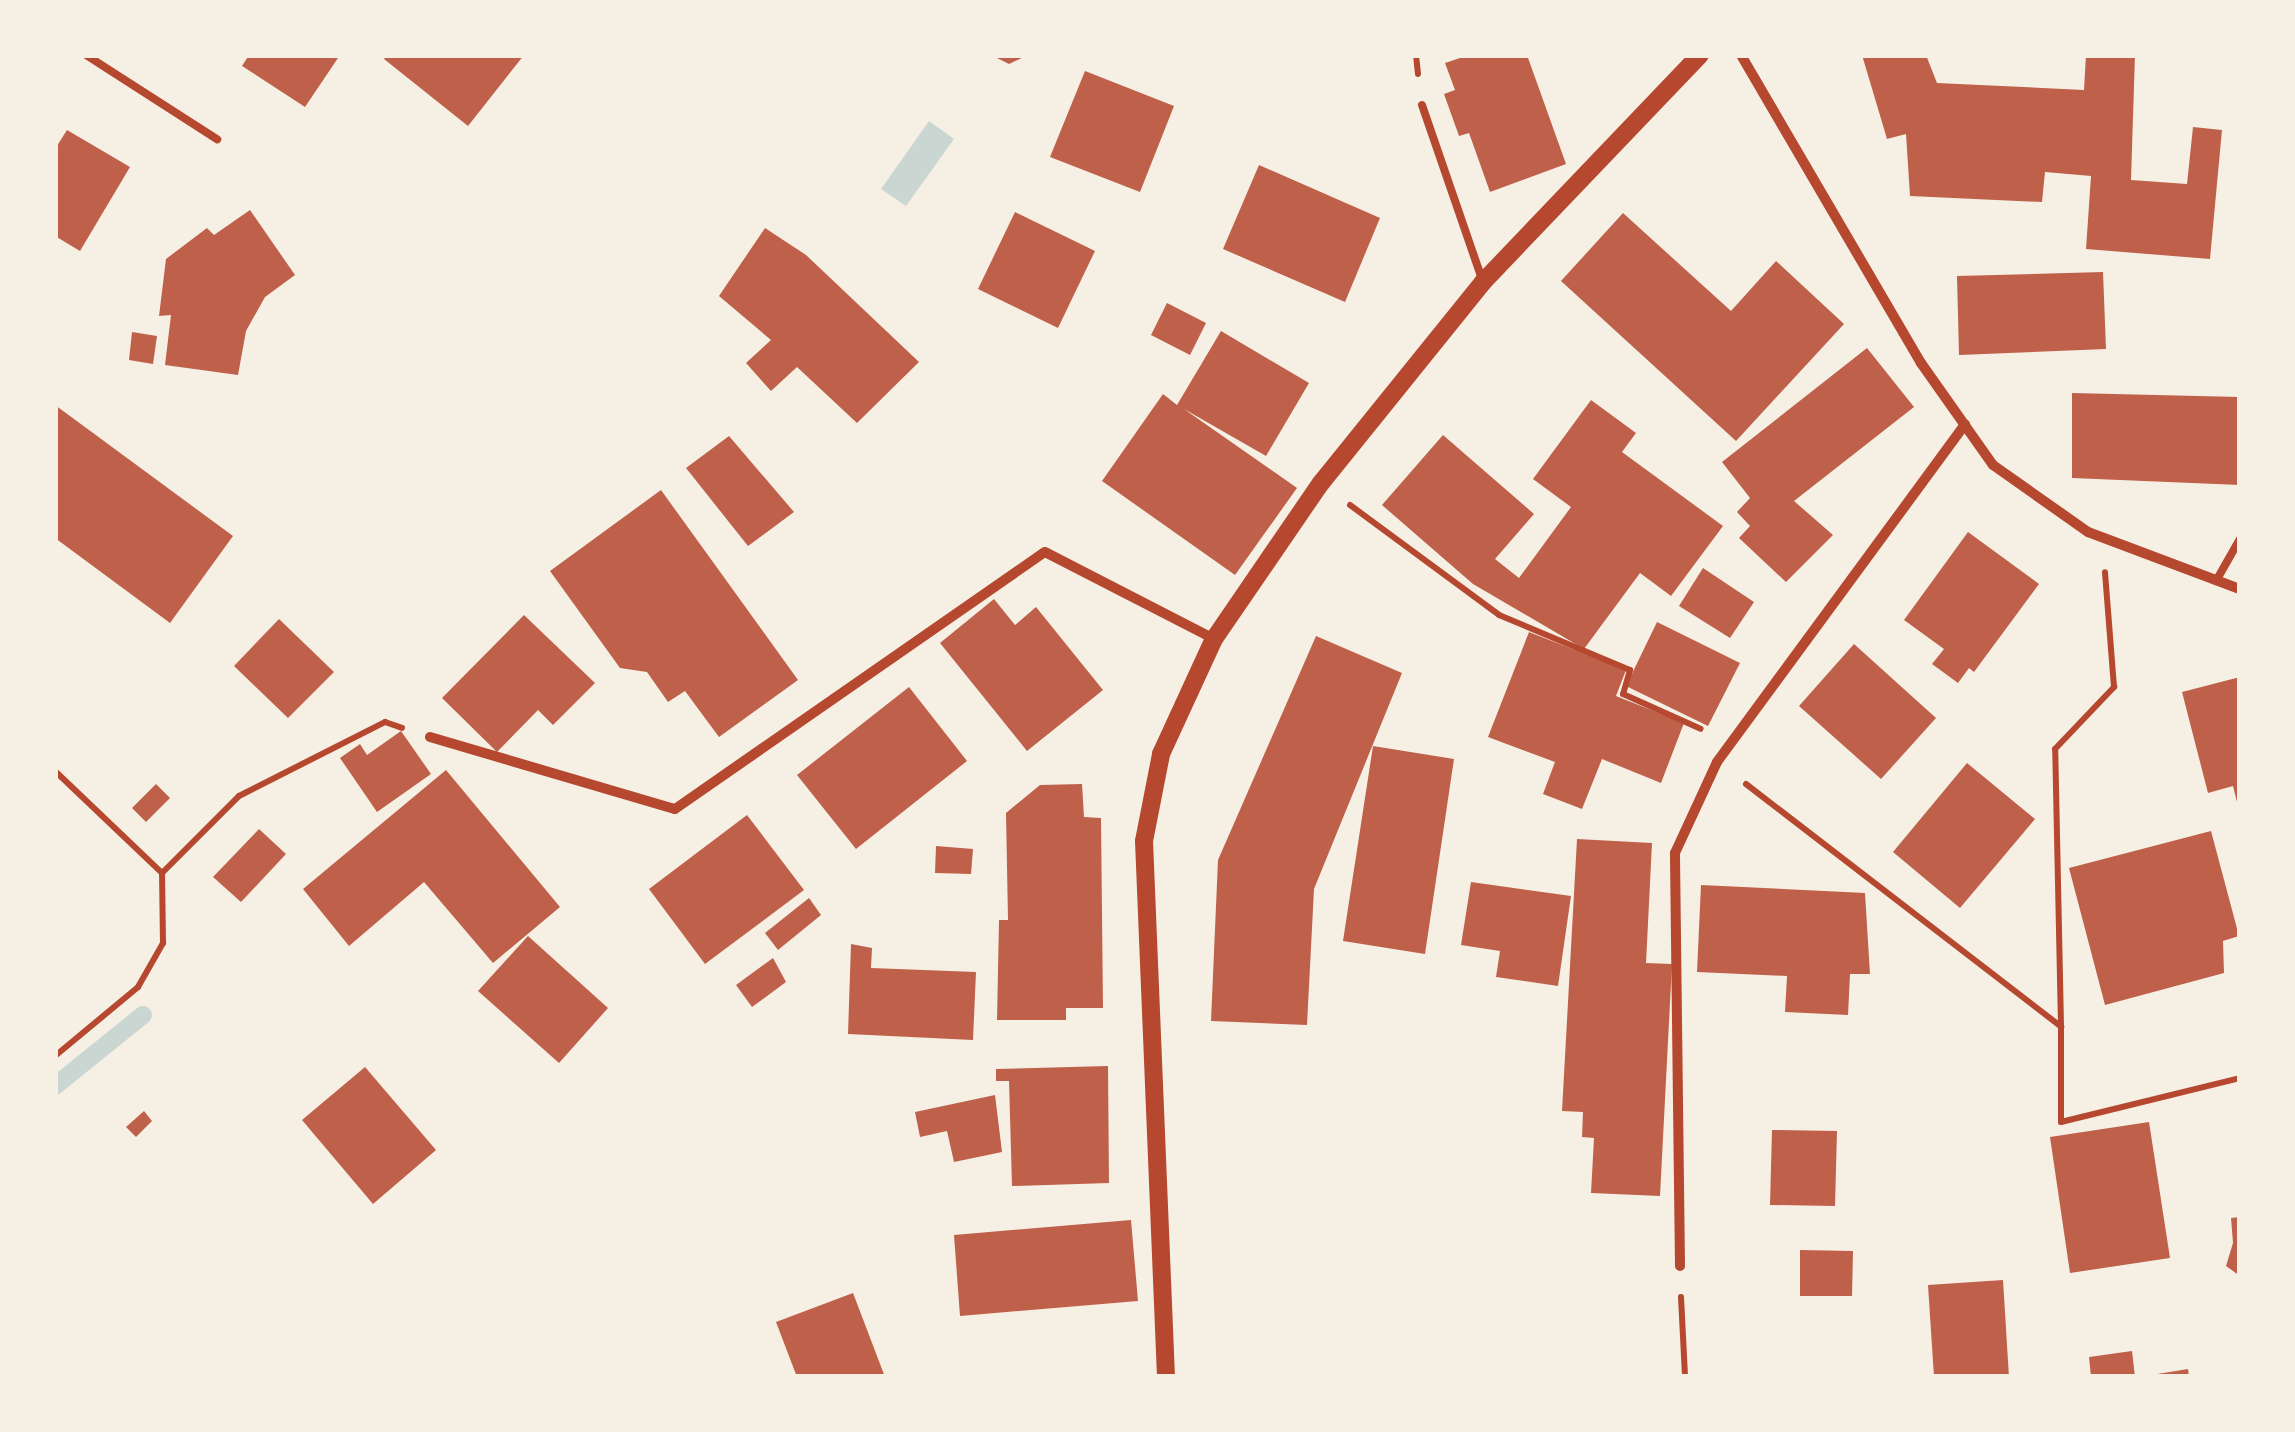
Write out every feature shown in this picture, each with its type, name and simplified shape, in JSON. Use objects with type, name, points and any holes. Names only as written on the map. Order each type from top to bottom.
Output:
[{"type":"street","points":[[1166,1377],[1144,842],[1161,754],[1214,639],[1321,484],[1483,282],[1700,55]]},
{"type":"street","points":[[1741,55],[1921,364],[1993,464],[2103,538],[2240,588]]},
{"type":"street","points":[[1680,1266],[1675,853],[1717,762],[1965,424]]},
{"type":"street","points":[[430,737],[675,809],[1045,552],[1214,639]]},
{"type":"lane","points":[[86,55],[218,139]]},
{"type":"lane","points":[[1422,105],[1483,282]]},
{"type":"lane","points":[[2216,582],[2240,539]]},
{"type":"path","points":[[1321,484],[1498,616],[1630,670],[1623,694],[1732,742]]},
{"type":"path","points":[[2103,538],[2114,687],[2055,750],[2060,1122],[2240,1078]]},
{"type":"path","points":[[162,873],[239,796],[304,758],[385,722],[430,737]]},
{"type":"path","points":[[1717,762],[2061,1027]]},
{"type":"path","points":[[55,770],[162,873],[163,943],[138,987],[55,1056]]},
{"type":"path","points":[[1680,1266],[1685,1377]]},
{"type":"shaded area","points":[[929,121],[954,139],[906,206],[881,189]]},
{"type":"building","points":[[249,55],[338,58],[305,107],[242,66]]},
{"type":"building","points":[[387,55],[524,55],[468,126],[384,59]]},
{"type":"building","points":[[991,55],[1028,55],[1009,64]]},
{"type":"building","points":[[1469,55],[1527,55],[1566,164],[1490,192],[1469,133],[1459,136],[1444,94],[1455,90],[1445,63]]},
{"type":"building","points":[[1862,55],[1926,55],[1937,83],[2084,90],[2086,55],[2135,55],[2131,180],[2187,184],[2193,127],[2222,130],[2210,259],[2086,249],[2091,176],[2045,172],[2042,202],[1910,196],[1906,134],[1887,139]]},
{"type":"building","points":[[1085,71],[1174,106],[1140,192],[1050,157]]},
{"type":"building","points":[[67,130],[130,167],[80,251],[55,236],[55,149]]},
{"type":"building","points":[[1259,165],[1380,218],[1345,302],[1223,249]]},
{"type":"building","points":[[250,210],[295,275],[265,297],[246,331],[238,375],[165,365],[171,315],[159,316],[166,259],[207,228],[214,235]]},
{"type":"building","points":[[1015,212],[1095,251],[1058,328],[978,289]]},
{"type":"building","points":[[1623,213],[1731,311],[1776,261],[1844,324],[1736,441],[1561,281]]},
{"type":"building","points":[[765,228],[806,255],[919,362],[857,423],[797,367],[771,391],[746,363],[771,340],[719,296]]},
{"type":"building","points":[[2103,272],[2106,349],[1959,355],[1957,276]]},
{"type":"building","points":[[1167,303],[1206,323],[1190,355],[1151,335]]},
{"type":"building","points":[[1221,331],[1309,383],[1266,456],[1184,409],[1297,488],[1235,575],[1102,481],[1163,394],[1177,405]]},
{"type":"building","points":[[132,332],[157,336],[153,364],[129,360]]},
{"type":"building","points":[[1867,348],[1914,407],[1794,501],[1833,535],[1786,582],[1739,538],[1750,526],[1737,512],[1750,498],[1722,462]]},
{"type":"building","points":[[2072,393],[2240,397],[2240,485],[2072,478]]},
{"type":"building","points":[[1591,400],[1636,433],[1622,452],[1723,526],[1671,596],[1640,573],[1584,649],[1473,584],[1382,505],[1443,435],[1534,514],[1495,559],[1519,578],[1571,507],[1533,479]]},
{"type":"building","points":[[55,405],[233,536],[170,623],[55,538]]},
{"type":"building","points":[[729,436],[794,512],[748,546],[686,468]]},
{"type":"building","points":[[661,490],[798,680],[719,737],[685,691],[668,702],[647,672],[620,668],[550,571]]},
{"type":"building","points":[[1968,532],[2039,584],[1974,672],[1969,668],[1958,683],[1932,664],[1944,649],[1904,620]]},
{"type":"building","points":[[1703,568],[1754,602],[1730,638],[1679,606]]},
{"type":"building","points":[[994,599],[1015,625],[1036,607],[1103,690],[1027,751],[940,643]]},
{"type":"building","points":[[524,615],[595,683],[553,725],[538,710],[497,752],[442,698]]},
{"type":"building","points":[[279,619],[334,672],[288,718],[234,666]]},
{"type":"building","points":[[1657,622],[1740,663],[1708,726],[1626,686]]},
{"type":"building","points":[[1529,632],[1626,670],[1616,696],[1684,723],[1661,783],[1602,759],[1582,809],[1543,794],[1555,762],[1488,737]]},
{"type":"building","points":[[1316,636],[1402,673],[1314,889],[1307,1025],[1211,1021],[1218,860]]},
{"type":"building","points":[[1854,644],[1936,718],[1881,779],[1799,706]]},
{"type":"building","points":[[2240,677],[2239,810],[2233,786],[2208,793],[2182,692]]},
{"type":"building","points":[[909,687],[967,761],[856,849],[797,775]]},
{"type":"building","points":[[401,731],[431,774],[377,812],[340,758],[360,744],[367,755]]},
{"type":"building","points":[[1373,746],[1454,759],[1425,954],[1343,941]]},
{"type":"building","points":[[1967,763],[2035,819],[1960,908],[1893,852]]},
{"type":"building","points":[[446,770],[560,907],[493,963],[424,882],[349,946],[303,889]]},
{"type":"building","points":[[156,784],[170,798],[146,822],[132,808]]},
{"type":"building","points":[[1082,784],[1084,817],[1101,818],[1103,1008],[1066,1008],[1066,1020],[997,1020],[999,920],[1008,920],[1006,813],[1040,785]]},
{"type":"building","points":[[747,815],[804,890],[705,964],[649,889]]},
{"type":"building","points":[[259,829],[286,854],[241,902],[213,877]]},
{"type":"building","points":[[2211,831],[2239,936],[2223,941],[2224,973],[2105,1005],[2069,868]]},
{"type":"building","points":[[1577,839],[1652,843],[1646,963],[1672,964],[1660,1196],[1591,1193],[1594,1138],[1582,1137],[1583,1112],[1562,1111]]},
{"type":"building","points":[[936,846],[973,849],[971,874],[935,873]]},
{"type":"building","points":[[1471,882],[1571,896],[1558,986],[1496,977],[1500,951],[1461,945]]},
{"type":"building","points":[[1701,885],[1865,893],[1870,974],[1850,974],[1848,1015],[1785,1012],[1787,976],[1697,972]]},
{"type":"building","points":[[809,898],[821,915],[778,950],[765,933]]},
{"type":"building","points":[[528,936],[608,1008],[559,1063],[478,991]]},
{"type":"building","points":[[851,944],[872,948],[871,968],[976,972],[973,1040],[848,1034]]},
{"type":"building","points":[[773,958],[786,982],[752,1007],[736,985]]},
{"type":"building","points":[[1108,1066],[1109,1183],[1012,1186],[1009,1081],[996,1081],[996,1069]]},
{"type":"building","points":[[365,1067],[436,1150],[373,1204],[302,1120]]},
{"type":"building","points":[[995,1095],[1002,1152],[954,1162],[947,1131],[920,1137],[915,1112]]},
{"type":"building","points":[[144,1111],[152,1121],[136,1137],[126,1127]]},
{"type":"building","points":[[2149,1122],[2170,1258],[2070,1273],[2050,1137]]},
{"type":"building","points":[[1772,1130],[1837,1131],[1835,1206],[1770,1205]]},
{"type":"building","points":[[2240,1217],[2240,1276],[2226,1266],[2233,1243],[2231,1218]]},
{"type":"building","points":[[1131,1220],[1138,1301],[960,1316],[954,1235]]},
{"type":"building","points":[[1800,1250],[1853,1251],[1852,1296],[1800,1296]]},
{"type":"building","points":[[2003,1280],[2009,1377],[1934,1377],[1928,1285]]},
{"type":"building","points":[[853,1293],[885,1377],[797,1377],[776,1322]]},
{"type":"building","points":[[2132,1351],[2135,1377],[2091,1377],[2089,1357]]},
{"type":"building","points":[[2188,1369],[2189,1377],[2151,1377],[2151,1375]]},
{"type":"waterway","points":[[55,1086],[143,1015]]}]
